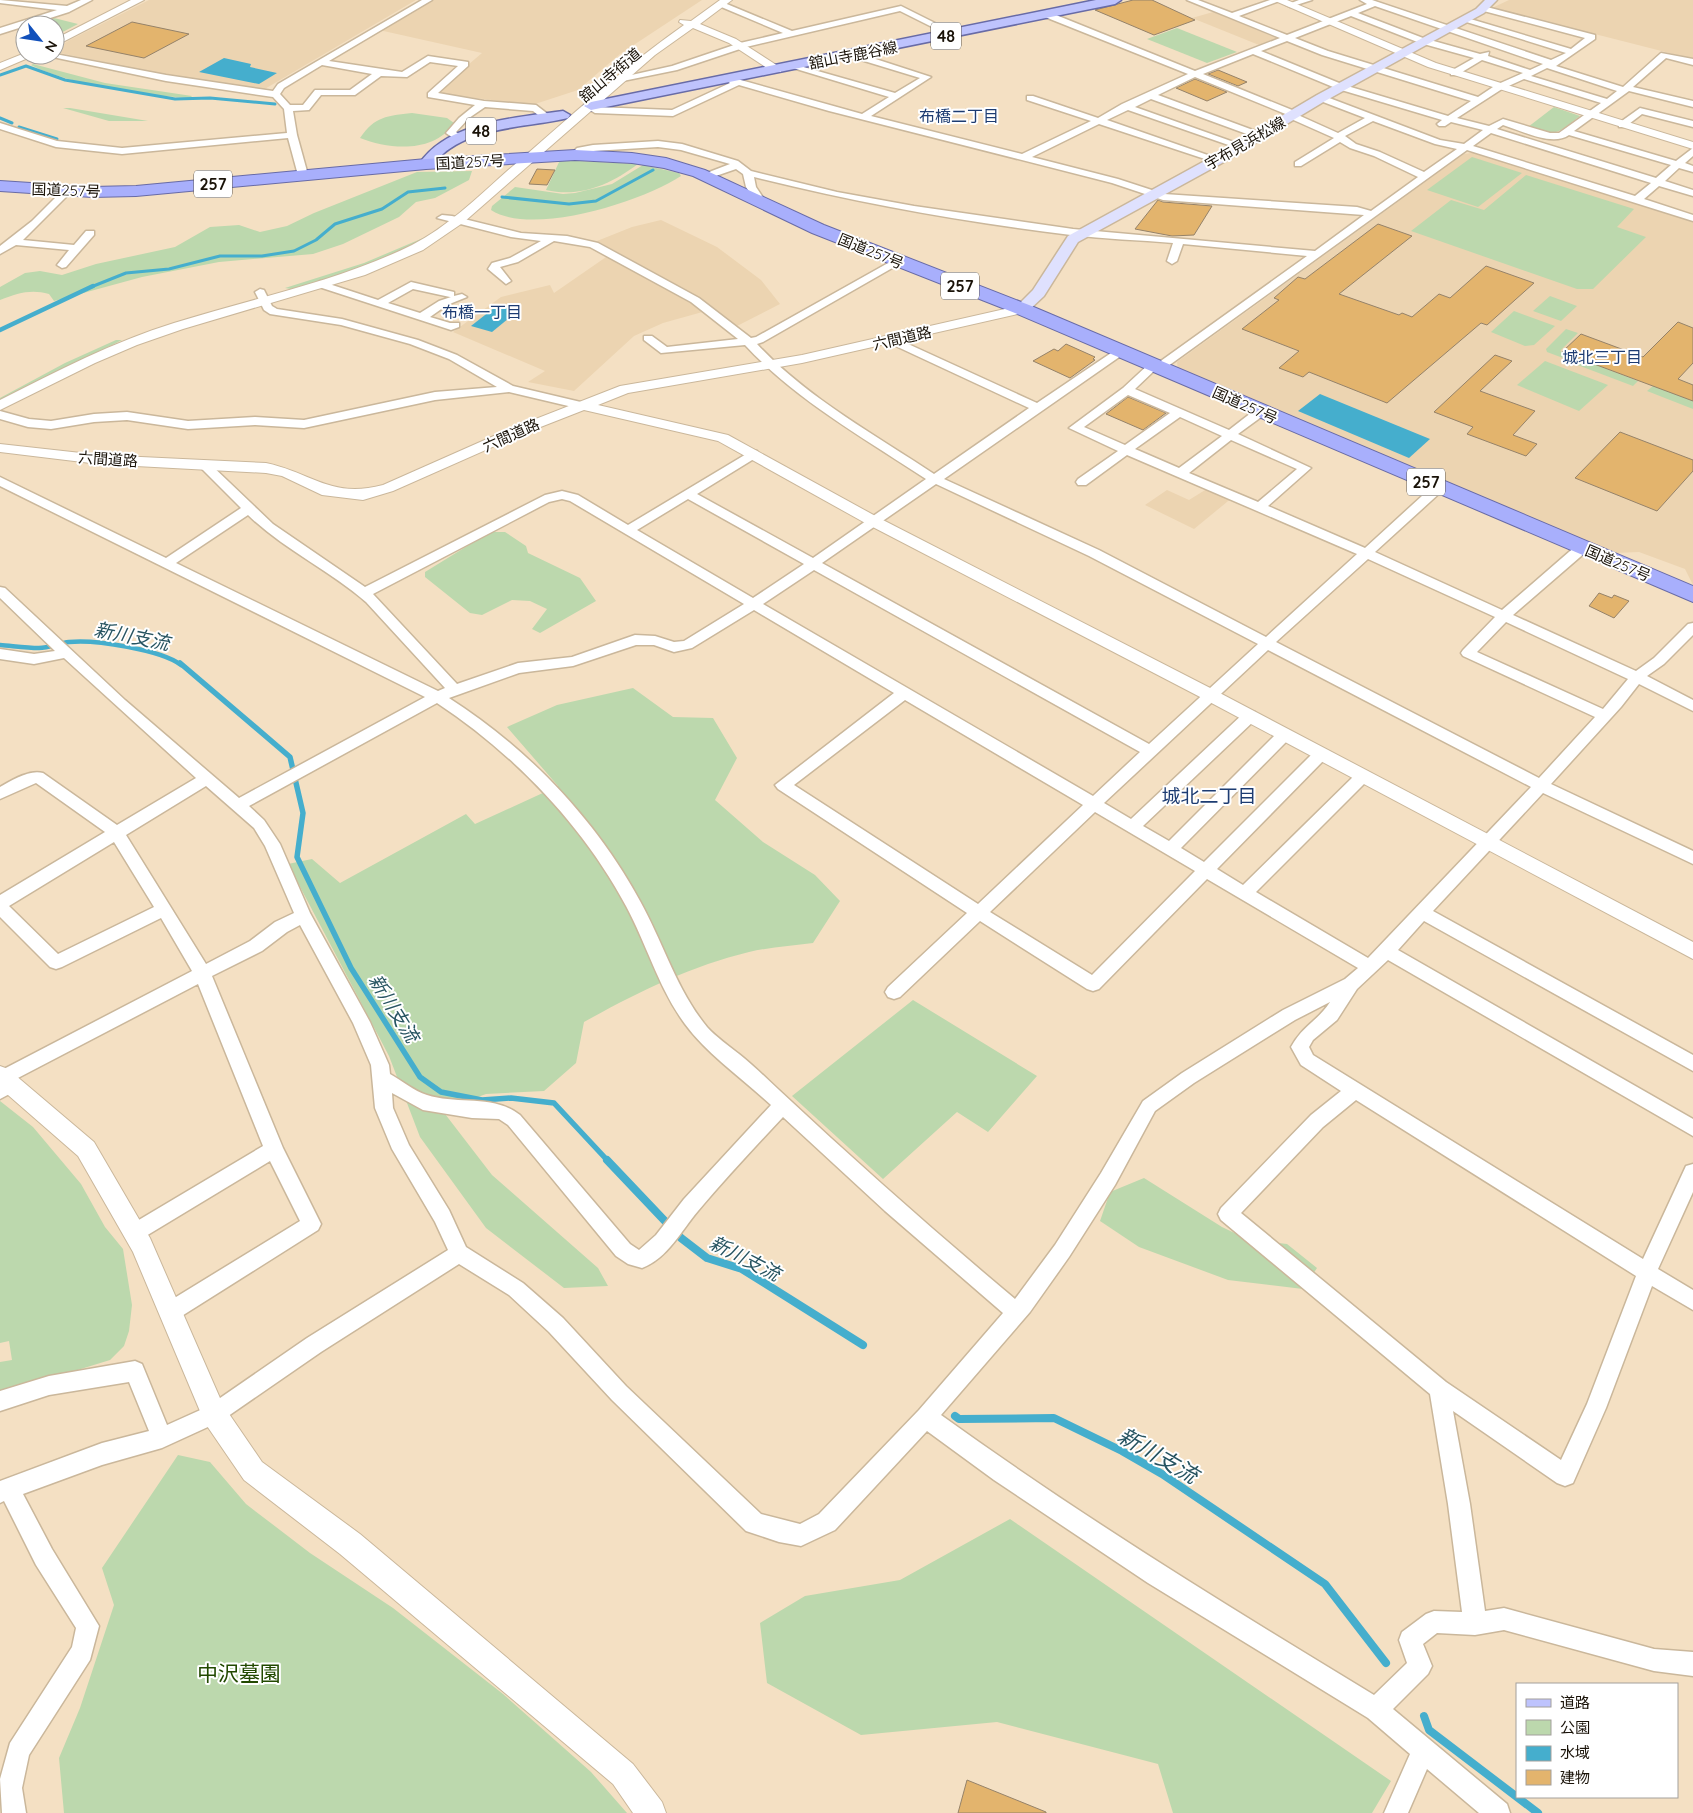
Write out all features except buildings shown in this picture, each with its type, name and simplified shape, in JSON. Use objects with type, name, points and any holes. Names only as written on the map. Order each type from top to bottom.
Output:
[{"type":"highway","name":"国道257号","points":[[0,186],[67,191],[136,191],[426,164],[575,155],[632,158],[666,163],[707,176],[809,225],[1022,309],[1438,488],[1693,595]]},
{"type":"main road","name":"舘山寺鹿谷線","points":[[593,108],[733,81],[777,70],[1115,0]]},
{"type":"main road","name":"宇布見浜松線","points":[[1022,309],[1039,293],[1072,241],[1217,160],[1321,98],[1464,20],[1487,4]]},
{"type":"main road","name":"48","points":[[426,164],[428,158],[443,146],[459,138],[546,117],[563,115]]},
{"type":"street","points":[[0,31],[52,16],[88,0]]},
{"type":"street","points":[[65,38],[139,0]]},
{"type":"street","points":[[276,94],[281,86],[428,0]]},
{"type":"street","points":[[884,0],[953,34]]},
{"type":"street","points":[[1191,0],[1285,38],[1373,69],[1478,100]]},
{"type":"street","points":[[1232,16],[1278,0],[1331,21],[1402,54],[1454,73],[1691,145],[1678,164],[1637,200]]},
{"type":"street","points":[[1290,5],[1308,0]]},
{"type":"street","points":[[1364,0],[1625,89],[1691,101]]},
{"type":"street","points":[[0,1],[68,9]]},
{"type":"street","points":[[721,1],[792,34]]},
{"type":"street","name":"舘山寺街道","points":[[263,296],[376,255],[413,237],[442,218],[643,47],[687,23],[721,1]]},
{"type":"street","points":[[1024,156],[1195,74],[1374,4]]},
{"type":"street","points":[[1424,136],[1499,87],[1551,65],[1573,52],[1592,37],[1487,4]]},
{"type":"street","points":[[620,80],[674,68],[743,45],[901,8]]},
{"type":"street","points":[[1350,14],[1608,102]]},
{"type":"street","points":[[1048,15],[1293,115],[1339,137],[1352,146],[1377,154],[1425,176]]},
{"type":"street","points":[[1464,20],[1573,52]]},
{"type":"street","points":[[687,23],[713,30],[743,45],[777,70]]},
{"type":"street","name":"舘山寺街道","points":[[263,296],[320,284],[391,260],[418,247],[459,220],[593,108],[620,80],[687,23]]},
{"type":"street","points":[[1454,73],[1499,46]]},
{"type":"street","points":[[1252,51],[1341,87],[1447,120],[1489,130],[1693,193]]},
{"type":"street","points":[[854,55],[926,78],[864,116]]},
{"type":"street","points":[[1693,62],[1664,55],[1625,89],[1569,132],[1561,136],[1549,136],[1503,122],[1489,130],[1157,366],[1075,428],[1366,554],[1637,677],[1693,706]]},
{"type":"street","points":[[65,58],[166,78],[276,94]]},
{"type":"street","points":[[323,62],[379,73],[404,75],[428,59],[465,64],[431,95],[484,104],[536,108],[546,117]]},
{"type":"street","points":[[0,68],[15,62]]},
{"type":"street","points":[[796,66],[895,96]]},
{"type":"street","points":[[276,94],[288,108],[306,108],[318,92],[352,93],[379,73]]},
{"type":"street","points":[[593,108],[673,113],[733,81],[1024,156],[1115,181],[1162,197],[1357,210],[1372,214]]},
{"type":"street","points":[[1149,95],[1258,135]]},
{"type":"street","points":[[1030,98],[1217,160]]},
{"type":"street","points":[[1321,98],[1424,136],[1693,218]]},
{"type":"street","points":[[459,138],[452,133],[458,124],[474,109],[484,104]]},
{"type":"street","points":[[1125,106],[1240,146]]},
{"type":"street","points":[[288,108],[292,135],[303,176]]},
{"type":"street","points":[[1622,125],[1640,111],[1693,124]]},
{"type":"street","points":[[1298,164],[1372,117]]},
{"type":"street","points":[[0,126],[56,144],[122,152],[292,135]]},
{"type":"street","points":[[1569,132],[1693,169]]},
{"type":"street","points":[[575,155],[580,150],[593,148],[658,144],[697,150],[737,165],[748,173],[837,195],[914,210],[1073,232],[1179,240],[1315,254]]},
{"type":"street","points":[[707,176],[737,165]]},
{"type":"street","points":[[748,173],[751,188],[761,202]]},
{"type":"street","points":[[0,251],[15,242],[45,215],[67,191]]},
{"type":"street","points":[[442,218],[459,220],[519,235],[594,245],[695,300],[748,341],[769,364],[840,417],[934,479],[1094,553],[1541,786],[1693,858]]},
{"type":"street","points":[[62,265],[90,234]]},
{"type":"street","points":[[506,281],[493,268],[496,265],[514,260],[551,238]]},
{"type":"street","points":[[1172,261],[1179,240]]},
{"type":"street","points":[[15,242],[77,248]]},
{"type":"street","points":[[648,338],[666,351],[760,340],[898,261]]},
{"type":"street","points":[[320,284],[452,327],[455,326]]},
{"type":"street","points":[[380,303],[411,284],[450,294]]},
{"type":"street","points":[[263,296],[268,308],[274,312],[342,322],[414,342],[453,357],[510,389],[723,438],[873,521],[1210,695],[1693,951]]},
{"type":"street","points":[[0,394],[108,340],[175,316],[263,296]]},
{"type":"street","points":[[0,406],[90,360],[263,296]]},
{"type":"street","points":[[422,317],[443,304],[462,297]]},
{"type":"street","name":"六間道路","points":[[0,448],[29,453],[266,468],[286,472],[327,492],[363,495],[388,488],[581,405],[625,389],[769,364],[891,340],[1022,309]]},
{"type":"street","points":[[891,340],[1036,407]]},
{"type":"street","points":[[239,805],[437,697],[506,671],[573,661],[635,640],[645,640],[674,646],[687,645],[813,564],[1036,407],[1120,352]]},
{"type":"street","points":[[0,415],[28,423],[51,425],[94,418],[128,416],[188,424],[255,421],[304,424],[436,396],[510,389]]},
{"type":"street","points":[[1126,390],[1305,468],[1260,507]]},
{"type":"street","points":[[1082,482],[1178,412]]},
{"type":"street","points":[[1181,473],[1260,412]]},
{"type":"street","points":[[628,530],[753,454]]},
{"type":"street","points":[[204,465],[268,527],[364,593],[455,690]]},
{"type":"street","points":[[0,481],[437,697],[480,724],[512,752],[591,836],[634,905],[659,961],[692,1020],[702,1034],[741,1066],[949,1256],[1016,1312]]},
{"type":"street","points":[[894,992],[1210,695],[1438,488]]},
{"type":"street","points":[[688,494],[1151,752]]},
{"type":"street","points":[[364,593],[536,503],[562,495],[574,498],[1370,967]]},
{"type":"street","points":[[166,564],[248,509]]},
{"type":"street","points":[[1582,548],[1503,617],[1468,653],[1603,715]]},
{"type":"street","points":[[0,591],[62,647],[120,704],[259,824],[272,844],[303,916],[361,1022],[380,1065],[384,1108],[391,1125],[402,1149],[442,1216],[459,1254],[516,1289],[556,1325],[619,1393],[754,1523],[779,1531],[801,1535],[827,1522],[926,1417],[1016,1312],[1067,1243],[1108,1179],[1149,1106],[1188,1078],[1289,1015],[1351,984],[1387,951],[1488,844],[1603,715],[1616,704],[1637,677],[1659,661],[1693,627]]},
{"type":"street","points":[[0,654],[34,658],[62,647]]},
{"type":"street","points":[[904,693],[784,785],[978,912],[1093,984],[1321,754]]},
{"type":"street","points":[[1133,826],[1250,716]]},
{"type":"street","points":[[1171,849],[1284,735]]},
{"type":"street","points":[[1245,893],[1363,776]]},
{"type":"street","points":[[0,794],[19,783],[38,777],[116,833],[202,974],[274,1149],[311,1224],[170,1312]]},
{"type":"street","points":[[163,910],[56,962],[0,905],[208,778]]},
{"type":"street","points":[[1422,912],[1693,1064]]},
{"type":"street","points":[[303,916],[281,927],[256,946],[3,1082],[86,1149],[134,1233],[214,1414],[253,1471],[350,1544],[623,1774],[651,1813]]},
{"type":"street","points":[[1387,951],[1693,1128]]},
{"type":"street","points":[[1351,984],[1331,1015],[1307,1035],[1300,1047],[1307,1060],[1693,1301]]},
{"type":"street","points":[[382,1078],[423,1102],[472,1110],[504,1112],[514,1120],[624,1250],[635,1258],[642,1259],[652,1252],[674,1228],[714,1180],[782,1105]]},
{"type":"street","points":[[1354,1091],[1317,1121],[1228,1214],[1439,1389],[1565,1475],[1596,1408],[1647,1272],[1693,1172]]},
{"type":"street","points":[[134,1233],[274,1149]]},
{"type":"street","points":[[14,1813],[10,1788],[18,1750],[82,1652],[88,1626],[4,1490],[102,1454],[162,1438],[214,1414],[314,1345],[459,1254]]},
{"type":"street","points":[[0,1401],[18,1393],[135,1371],[162,1438]]},
{"type":"street","points":[[1439,1389],[1476,1624]]},
{"type":"street","points":[[926,1417],[1002,1472],[1156,1575],[1376,1710],[1498,1813]]},
{"type":"street","points":[[1376,1710],[1420,1666],[1410,1640],[1434,1622],[1476,1624],[1504,1619],[1654,1660],[1693,1664]]},
{"type":"street","points":[[1396,1813],[1423,1751]]},
{"type":"shaded area","points":[[149,0],[416,0],[263,90],[187,79],[65,54],[65,43]]},
{"type":"shaded area","points":[[432,0],[702,0],[620,54],[578,90],[532,105],[435,93],[482,53],[379,30]]},
{"type":"shaded area","points":[[1509,0],[1693,0],[1693,59],[1492,8]]},
{"type":"shaded area","points":[[1213,12],[1276,38],[1259,45],[1192,18]]},
{"type":"shaded area","points":[[1478,152],[1693,221],[1693,585],[1685,569],[1639,552],[1614,553],[1178,370],[1177,362],[1464,154]]},
{"type":"shaded area","points":[[661,220],[717,247],[761,280],[780,304],[737,326],[699,297],[597,241],[632,227]]},
{"type":"shaded area","points":[[609,255],[666,284],[706,311],[663,323],[634,336],[574,391],[528,382],[545,371],[453,332],[501,297],[550,285],[554,293]]},
{"type":"shaded area","points":[[1210,487],[1233,497],[1194,529],[1145,505],[1167,490],[1189,500]]},
{"type":"green space","points":[[65,21],[78,24],[65,31]]},
{"type":"green space","points":[[1177,28],[1237,52],[1207,63],[1147,39]]},
{"type":"green space","points":[[31,65],[105,83],[192,96],[190,98],[172,97],[131,92],[87,84]]},
{"type":"green space","points":[[1554,107],[1580,116],[1556,132],[1545,132],[1528,127]]},
{"type":"green space","points":[[63,108],[70,108],[148,121],[109,121]]},
{"type":"green space","points":[[412,113],[447,118],[454,123],[446,133],[436,140],[424,144],[411,146],[385,145],[360,138],[371,125],[382,118]]},
{"type":"green space","points":[[1472,157],[1522,173],[1478,207],[1427,190]]},
{"type":"green space","points":[[560,160],[638,164],[617,178],[595,188],[571,192],[546,190]]},
{"type":"green space","points":[[643,165],[679,173],[681,176],[641,196],[615,205],[560,218],[533,220],[510,217],[491,210],[492,206],[515,187],[563,194],[575,193],[612,184]]},
{"type":"green space","points":[[472,171],[469,180],[435,198],[416,202],[399,217],[343,244],[313,254],[219,262],[142,277],[54,301],[49,294],[36,292],[19,294],[0,300],[0,287],[25,273],[40,271],[62,275],[96,264],[175,247],[210,227],[239,225],[260,232],[287,226],[314,213],[417,172]]},
{"type":"green space","points":[[1526,175],[1634,209],[1617,227],[1646,237],[1593,289],[1577,289],[1411,231],[1451,200],[1484,210]]},
{"type":"green space","points":[[435,233],[366,267],[291,289],[285,288],[364,263]]},
{"type":"green space","points":[[1550,296],[1577,306],[1561,321],[1533,311]]},
{"type":"green space","points":[[1514,311],[1555,326],[1534,345],[1525,346],[1491,332]]},
{"type":"green space","points":[[1566,329],[1578,333],[1560,351],[1567,354],[1563,358],[1547,352],[1546,349]]},
{"type":"green space","points":[[116,340],[122,340],[0,402],[0,398],[65,363]]},
{"type":"green space","points":[[1573,356],[1638,381],[1633,386],[1567,361]]},
{"type":"green space","points":[[1545,361],[1608,385],[1579,411],[1517,385]]},
{"type":"green space","points":[[1653,386],[1693,401],[1693,409],[1647,391]]},
{"type":"green space","points":[[490,532],[505,532],[526,546],[528,553],[580,578],[596,601],[540,633],[532,629],[547,609],[530,601],[512,600],[482,615],[470,613],[425,577],[425,572]]},
{"type":"green space","points":[[633,688],[673,717],[713,718],[737,758],[715,800],[763,842],[815,875],[840,901],[813,943],[757,950],[706,965],[664,981],[584,1022],[576,1063],[544,1091],[486,1094],[442,1110],[492,1175],[598,1268],[608,1286],[564,1288],[486,1228],[420,1137],[389,1056],[288,864],[312,859],[340,883],[466,814],[475,824],[558,786],[507,727],[557,705]]},
{"type":"green space","points":[[913,1000],[1037,1076],[988,1132],[957,1112],[883,1179],[792,1096]]},
{"type":"green space","points":[[0,1101],[33,1127],[81,1184],[105,1227],[123,1249],[132,1305],[129,1331],[124,1346],[110,1360],[0,1394],[0,1362],[12,1360],[9,1341],[0,1343]]},
{"type":"green space","points":[[1144,1178],[1222,1227],[1247,1239],[1287,1244],[1317,1268],[1303,1289],[1228,1280],[1139,1247],[1100,1221],[1110,1192]]},
{"type":"green space","name":"中沢墓園","points":[[178,1455],[210,1462],[246,1504],[310,1553],[393,1608],[503,1694],[591,1772],[627,1813],[64,1813],[59,1758],[80,1708],[114,1605],[102,1568]]},
{"type":"green space","points":[[1010,1519],[1391,1781],[1372,1813],[1173,1813],[1158,1764],[997,1722],[861,1735],[767,1683],[760,1623],[805,1596],[900,1580]]},
{"type":"water","points":[[224,58],[251,64],[250,67],[277,73],[259,84],[199,72]]},
{"type":"water","points":[[499,304],[520,309],[492,332],[471,326]]},
{"type":"water","points":[[1320,394],[1430,439],[1409,458],[1298,411]]},
{"type":"waterway","points":[[0,75],[26,66],[65,80],[175,99],[210,98],[275,104]]},
{"type":"waterway","points":[[0,118],[12,123]]},
{"type":"waterway","points":[[19,127],[57,139]]},
{"type":"waterway","points":[[502,197],[569,204],[596,201],[653,170]]},
{"type":"waterway","points":[[91,287],[126,273],[169,269],[220,256],[262,256],[294,251],[316,240],[335,224],[382,209],[408,192],[445,188]]},
{"type":"waterway","points":[[0,330],[93,286]]},
{"type":"waterway","name":"新川支流","points":[[0,645],[39,648],[69,642],[94,642],[144,650],[181,665]]},
{"type":"waterway","name":"新川支流","points":[[180,663],[290,757],[303,813],[297,857],[351,968],[420,1077],[441,1092],[482,1100],[511,1098],[554,1103],[608,1161]]},
{"type":"waterway","name":"新川支流","points":[[607,1160],[681,1238],[707,1258],[742,1269],[863,1345]]},
{"type":"waterway","name":"新川支流","points":[[955,1416],[959,1419],[1054,1418],[1122,1451],[1162,1474],[1325,1584],[1386,1663]]},
{"type":"waterway","points":[[1424,1716],[1429,1730],[1516,1796]]},
{"type":"waterway","points":[[1518,1798],[1538,1813]]},
{"type":"district","name":"布橋二丁目","points":[[959,116]]},
{"type":"district","name":"布橋一丁目","points":[[482,312]]},
{"type":"district","name":"城北三丁目","points":[[1602,357]]},
{"type":"district","name":"城北二丁目","points":[[1209,796]]}]
